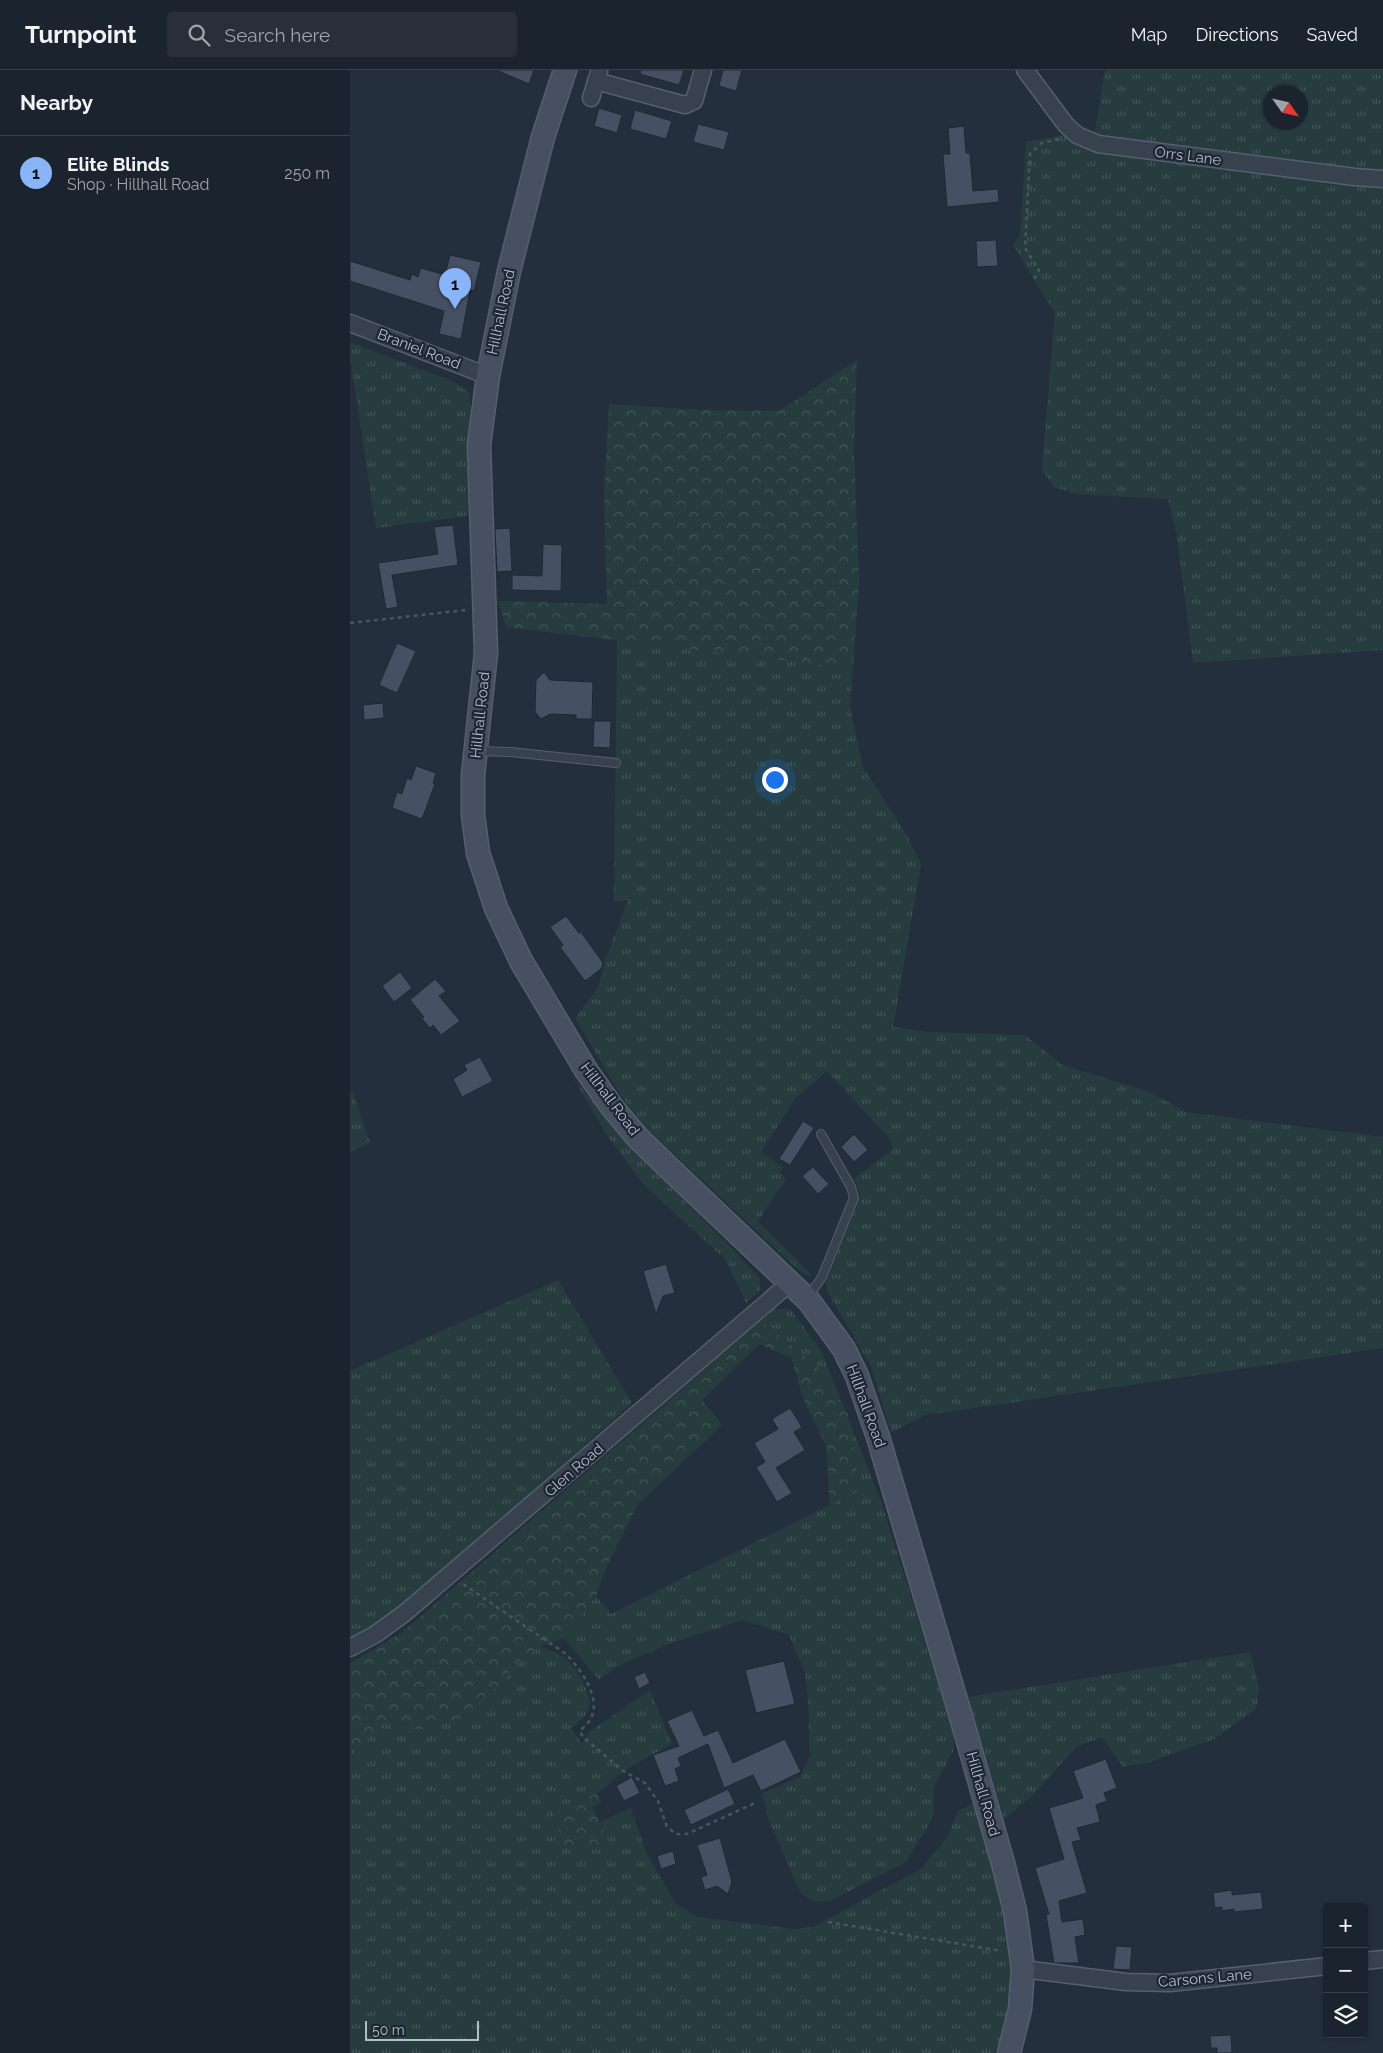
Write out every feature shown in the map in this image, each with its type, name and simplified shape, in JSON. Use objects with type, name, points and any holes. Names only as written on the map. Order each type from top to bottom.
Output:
[{"type":"main road","name":"Hillhall Road","points":[[564,70],[543,137],[509,271],[488,376],[479,445],[485,607],[485,663],[476,751],[473,815],[478,853],[496,908],[521,961],[586,1070],[638,1138],[807,1298],[844,1349],[867,1402],[1003,1863],[1023,1962],[1020,2009],[1009,2053]]},
{"type":"street","points":[[591,98],[598,76],[685,105],[694,101],[703,70]]},
{"type":"street","name":"Orrs Lane","points":[[1026,70],[1066,125],[1077,135],[1098,144],[1149,152],[1383,178]]},
{"type":"street","name":"Braniel Road","points":[[350,323],[488,376]]},
{"type":"street","name":"Glen Road","points":[[350,1648],[376,1634],[406,1612],[791,1282]]},
{"type":"street","points":[[1368,1961],[1383,1959]]},
{"type":"street","name":"Carsons Lane","points":[[1023,1962],[1126,1982],[1170,1983],[1323,1966]]},
{"type":"lane","points":[[476,751],[510,752],[616,763]]},
{"type":"lane","points":[[807,1298],[822,1277],[854,1198],[851,1187],[821,1134]]},
{"type":"path","points":[[1034,279],[1039,270],[1025,248],[1030,154],[1042,143],[1077,135]]},
{"type":"path","points":[[350,623],[485,607]]},
{"type":"path","points":[[451,1574],[566,1654],[577,1665],[590,1689],[594,1705],[591,1718],[580,1731],[583,1737],[623,1771],[645,1783],[658,1801],[667,1827],[676,1834],[687,1834],[755,1803]]},
{"type":"path","points":[[828,1922],[1023,1962]]},
{"type":"green space","points":[[1105,70],[1383,70],[1383,174],[1094,137]]},
{"type":"green space","points":[[1064,135],[1106,154],[1383,187],[1383,650],[1193,663],[1177,536],[1168,499],[1076,494],[1054,487],[1042,470],[1055,313],[1013,245],[1020,234],[1026,142]]},
{"type":"green space","points":[[350,342],[454,382],[469,392],[471,415],[468,516],[376,528],[350,358]]},
{"type":"green space","points":[[857,360],[854,451],[859,583],[853,669],[506,627],[498,601],[607,604],[604,492],[609,404],[705,410],[779,411]]},
{"type":"green space","points":[[617,640],[853,669],[850,707],[863,767],[906,834],[921,864],[893,1027],[929,1032],[1025,1035],[1062,1065],[1150,1092],[1186,1112],[1383,1137],[1383,1348],[925,1415],[891,1433],[871,1366],[828,1293],[826,1283],[861,1196],[854,1178],[893,1150],[889,1138],[827,1071],[795,1099],[761,1152],[783,1167],[779,1173],[786,1179],[758,1221],[813,1276],[802,1273],[645,1127],[621,1096],[575,1018],[598,988],[606,958],[628,900],[614,901]]},
{"type":"green space","points":[[573,1077],[634,1149],[735,1251],[760,1279],[760,1291],[746,1303],[726,1260],[644,1185],[606,1134]]},
{"type":"green space","points":[[353,1092],[370,1143],[350,1152],[350,1093]]},
{"type":"green space","points":[[558,1280],[632,1403],[413,1597],[371,1630],[350,1641],[350,1371]]},
{"type":"green space","points":[[772,1309],[790,1309],[821,1350],[847,1414],[816,1365],[761,1321]]},
{"type":"green space","points":[[761,1321],[816,1365],[848,1415],[860,1490],[830,1505],[826,1446],[805,1403],[791,1358],[759,1344],[702,1400],[722,1425],[638,1504],[606,1568],[596,1596],[564,1638],[540,1646],[513,1665],[504,1681],[462,1718],[428,1731],[381,1719],[357,1756],[350,1741],[350,1663],[400,1634]]},
{"type":"green space","points":[[847,1416],[881,1501],[953,1733],[954,1750],[936,1782],[933,1794],[934,1813],[930,1823],[906,1862],[830,1901],[821,1902],[811,1899],[800,1892],[766,1813],[767,1809],[761,1794],[800,1777],[810,1756],[805,1673],[789,1635],[742,1620],[666,1645],[618,1666],[599,1680],[564,1638],[596,1596],[611,1614],[860,1490]]},
{"type":"green space","points":[[540,1646],[557,1653],[567,1660],[578,1673],[586,1689],[589,1704],[587,1714],[571,1729],[582,1744],[589,1732],[650,1690],[672,1744],[633,1765],[597,1793],[553,1813],[612,1850],[600,1822],[631,1808],[646,1852],[675,1903],[697,1917],[795,1929],[813,1927],[921,1869],[948,1836],[958,1811],[974,1803],[998,1882],[1009,1936],[1012,1963],[1009,2018],[994,2053],[350,2053],[350,1741],[356,1755],[381,1719],[428,1731],[504,1681],[513,1665]]},
{"type":"green space","points":[[1250,1652],[1259,1688],[1256,1709],[1214,1739],[1150,1762],[1123,1767],[1102,1737],[1076,1747],[1033,1795],[1004,1819],[968,1697]]},
{"type":"green space","points":[[597,1793],[601,1802],[592,1807],[613,1850],[565,1847],[553,1813]]},
{"type":"building","points":[[496,70],[534,70],[529,84]]},
{"type":"building","points":[[641,70],[684,70],[679,85],[640,74]]},
{"type":"building","points":[[723,70],[742,70],[736,91],[719,86]]},
{"type":"building","points":[[599,108],[622,115],[617,133],[594,126]]},
{"type":"building","points":[[635,110],[672,121],[666,139],[630,129]]},
{"type":"building","points":[[698,124],[729,132],[724,150],[693,142]]},
{"type":"building","points":[[964,126],[966,153],[970,153],[973,191],[998,189],[999,202],[947,207],[943,154],[950,154],[948,128]]},
{"type":"building","points":[[996,240],[998,266],[977,267],[976,241]]},
{"type":"building","points":[[450,255],[481,262],[474,291],[470,290],[461,339],[439,334],[444,311],[350,281],[350,261],[410,280],[412,274],[418,277],[421,268],[445,275]]},
{"type":"building","points":[[453,525],[458,565],[392,575],[398,607],[386,609],[378,563],[438,554],[434,527]]},
{"type":"building","points":[[510,528],[512,571],[497,572],[495,529]]},
{"type":"building","points":[[543,544],[562,545],[561,591],[512,590],[512,575],[542,576]]},
{"type":"building","points":[[397,643],[416,651],[397,693],[379,685]]},
{"type":"building","points":[[544,672],[550,680],[593,682],[592,719],[576,719],[576,715],[550,714],[541,719],[535,712],[536,680]]},
{"type":"building","points":[[383,703],[384,718],[364,720],[363,705]]},
{"type":"building","points":[[594,721],[611,721],[610,748],[593,747]]},
{"type":"building","points":[[416,766],[436,773],[433,783],[435,784],[422,819],[392,808],[397,792],[402,794],[407,778],[411,780]]},
{"type":"building","points":[[566,916],[579,933],[581,932],[603,963],[601,969],[585,981],[560,947],[563,945],[550,927]]},
{"type":"building","points":[[400,972],[412,988],[394,1002],[382,986]]},
{"type":"building","points":[[435,979],[446,991],[439,996],[460,1021],[441,1035],[433,1025],[430,1028],[422,1019],[424,1017],[410,1000]]},
{"type":"building","points":[[480,1057],[493,1081],[462,1097],[453,1079],[467,1070],[464,1065]]},
{"type":"building","points":[[803,1121],[814,1128],[790,1165],[779,1159]]},
{"type":"building","points":[[854,1134],[868,1150],[854,1162],[841,1147]]},
{"type":"building","points":[[813,1167],[829,1184],[818,1194],[802,1176]]},
{"type":"building","points":[[666,1264],[675,1293],[663,1296],[656,1314],[643,1271]]},
{"type":"building","points":[[790,1408],[802,1427],[794,1432],[805,1450],[776,1468],[792,1493],[777,1502],[756,1467],[765,1462],[754,1443],[778,1429],[772,1419]]},
{"type":"building","points":[[784,1661],[795,1704],[756,1713],[745,1670]]},
{"type":"building","points":[[645,1672],[650,1683],[639,1689],[634,1677]]},
{"type":"building","points":[[692,1710],[704,1736],[718,1730],[733,1763],[785,1739],[801,1772],[761,1791],[753,1775],[724,1788],[708,1744],[678,1758],[681,1766],[675,1769],[679,1781],[665,1786],[653,1755],[679,1746],[667,1721]]},
{"type":"building","points":[[1106,1759],[1117,1788],[1104,1793],[1107,1801],[1096,1805],[1100,1822],[1077,1828],[1081,1840],[1072,1842],[1087,1893],[1059,1901],[1062,1922],[1083,1919],[1085,1935],[1075,1937],[1079,1963],[1054,1963],[1046,1915],[1049,1914],[1035,1868],[1064,1859],[1049,1808],[1083,1798],[1073,1771]]},
{"type":"building","points":[[632,1777],[640,1793],[624,1801],[616,1786]]},
{"type":"building","points":[[728,1789],[735,1804],[691,1825],[684,1810]]},
{"type":"building","points":[[720,1838],[732,1882],[728,1894],[717,1886],[705,1890],[701,1877],[707,1875],[697,1845]]},
{"type":"building","points":[[673,1851],[676,1864],[661,1869],[657,1856]]},
{"type":"building","points":[[1232,1890],[1232,1895],[1261,1892],[1263,1909],[1234,1912],[1234,1909],[1222,1911],[1222,1907],[1215,1908],[1213,1893]]},
{"type":"building","points":[[1116,1946],[1132,1947],[1130,1970],[1113,1969]]},
{"type":"building","points":[[1231,2035],[1232,2053],[1217,2053],[1217,2048],[1211,2048],[1210,2036]]},
{"type":"place","name":"Elite Blinds","points":[[455,309]]}]
